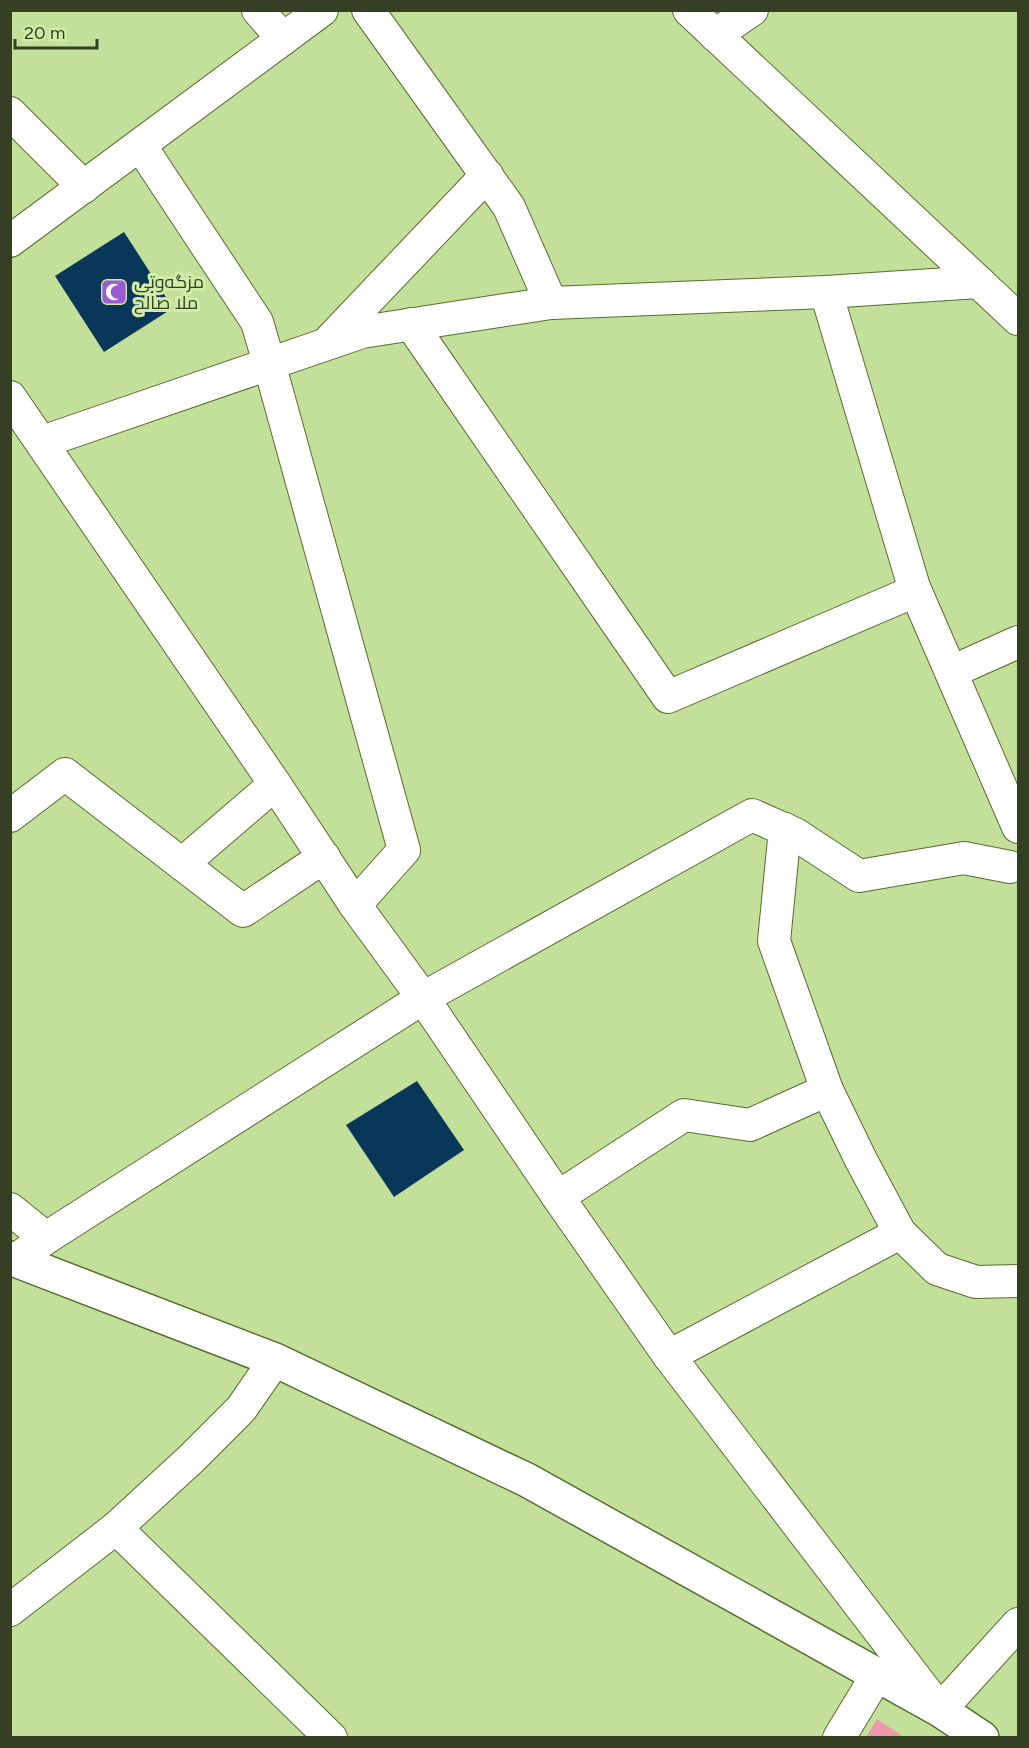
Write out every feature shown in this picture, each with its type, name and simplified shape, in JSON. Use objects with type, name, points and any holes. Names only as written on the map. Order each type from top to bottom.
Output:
[{"type":"street","points":[[258,10],[283,39]]},
{"type":"street","points":[[10,241],[322,10]]},
{"type":"street","points":[[369,10],[509,207],[551,303]]},
{"type":"street","points":[[689,10],[1018,319]]},
{"type":"street","points":[[715,35],[752,10]]},
{"type":"street","points":[[10,113],[84,187]]},
{"type":"street","points":[[140,145],[257,322],[269,363],[404,849],[355,904]]},
{"type":"street","points":[[327,343],[486,175]]},
{"type":"street","points":[[42,442],[362,332],[551,303],[826,292],[979,282]]},
{"type":"street","points":[[826,292],[915,591],[1018,827]]},
{"type":"street","points":[[411,324],[668,697],[915,591]]},
{"type":"street","points":[[10,397],[355,904],[423,998],[669,1356],[940,1710]]},
{"type":"street","points":[[951,672],[1018,642]]},
{"type":"street","points":[[10,816],[65,774],[243,911],[324,856]]},
{"type":"street","points":[[182,864],[275,784]]},
{"type":"street","points":[[14,1258],[423,998],[752,815],[795,834],[859,876],[964,858],[1016,865]]},
{"type":"street","points":[[785,830],[774,941],[827,1090],[900,1233],[937,1269],[976,1282],[1018,1281]]},
{"type":"street","points":[[558,1197],[684,1115],[750,1125],[827,1090]]},
{"type":"street","points":[[10,1209],[46,1238]]},
{"type":"street","points":[[669,1356],[900,1233]]},
{"type":"street","points":[[14,1258],[275,1360],[527,1480],[940,1710],[982,1737]]},
{"type":"street","points":[[10,1610],[116,1528],[191,1459],[241,1409],[275,1360]]},
{"type":"street","points":[[116,1528],[331,1737]]},
{"type":"street","points":[[940,1710],[1018,1624]]},
{"type":"street","points":[[839,1737],[877,1675]]},
{"type":"shaded area","points":[[877,1719],[904,1737],[866,1737]]},
{"type":"building","name":"مزگه‌وتی ملا صالح","points":[[124,232],[173,308],[104,352],[55,276]]},
{"type":"building","points":[[417,1081],[464,1150],[394,1197],[346,1125]]},
{"type":"place","name":"مزگه‌وتی ملا صالح","points":[[114,292]]}]
